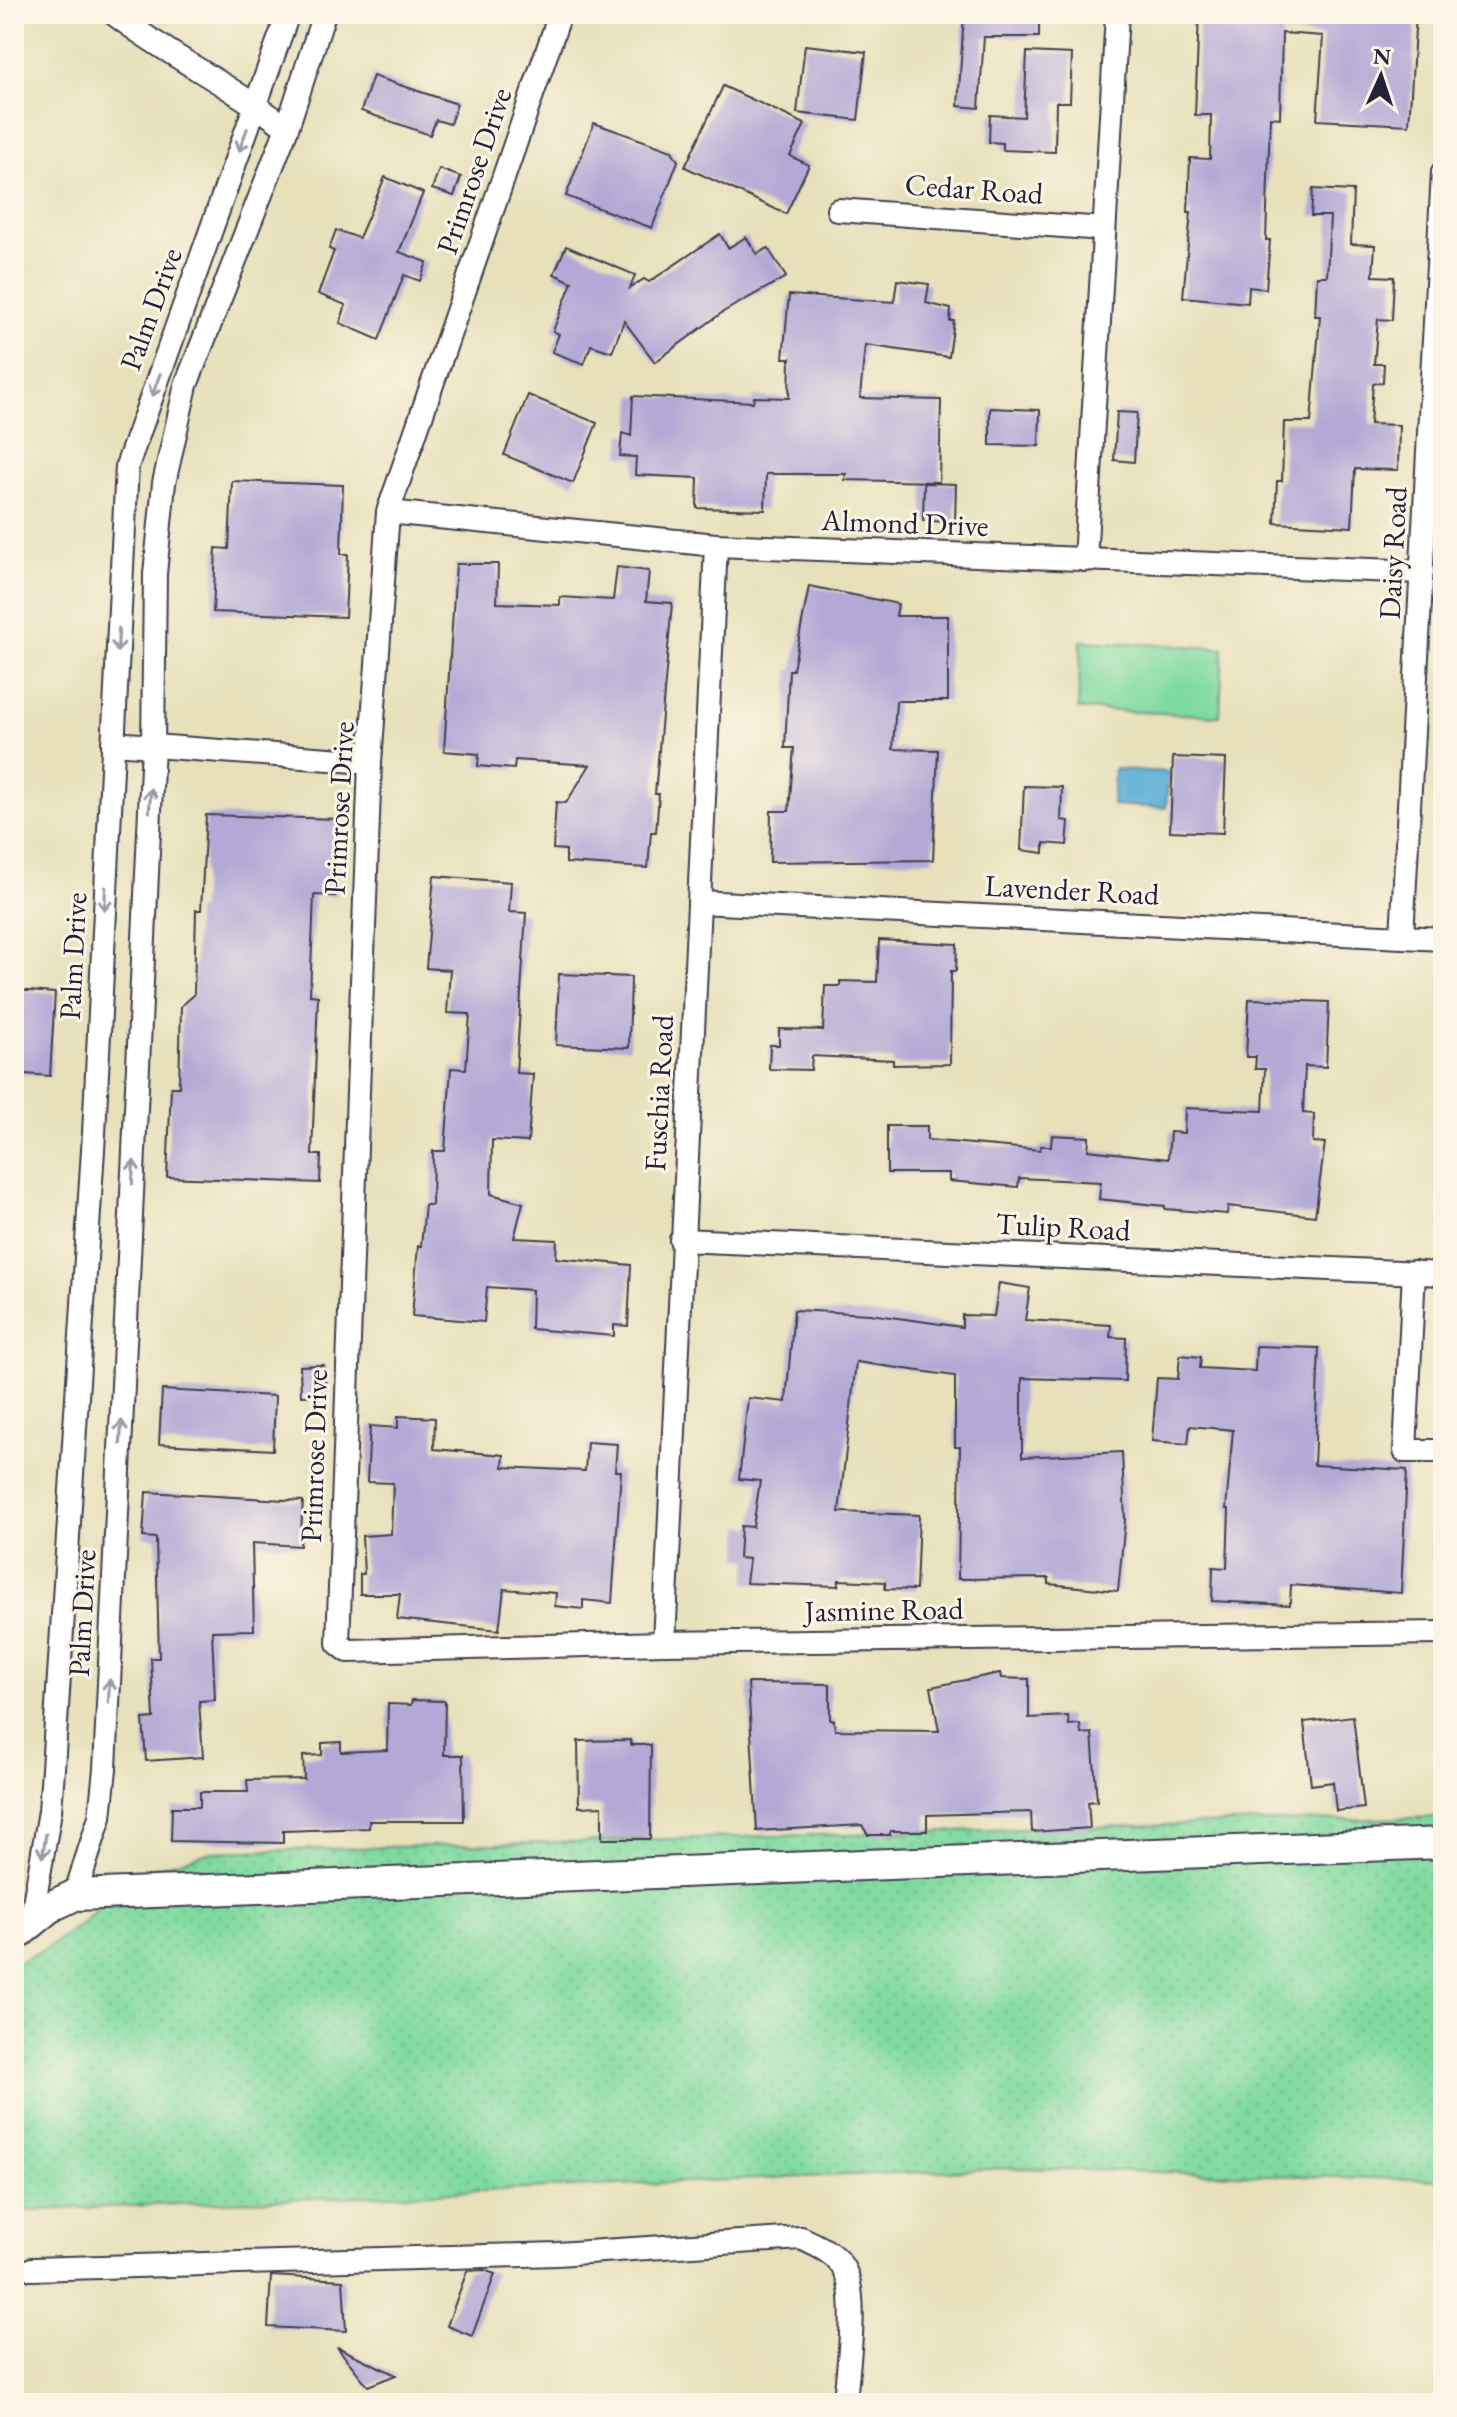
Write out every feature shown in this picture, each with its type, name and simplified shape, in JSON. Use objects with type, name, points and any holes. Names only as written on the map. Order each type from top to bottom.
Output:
[{"type":"street","points":[[114,14],[144,38],[256,105],[287,128]]},
{"type":"street","name":"Palm Drive","points":[[22,1932],[53,1769],[94,1134],[127,466],[288,14]]},
{"type":"street","name":"Palm Drive","points":[[75,1895],[100,1817],[105,1769],[153,746],[155,574],[167,469],[186,385],[287,128],[324,14]]},
{"type":"street","name":"Primrose Drive","points":[[338,1633],[370,762],[388,512],[560,14]]},
{"type":"street","points":[[1085,560],[1117,14]]},
{"type":"street","name":"Daisy Road","points":[[1402,937],[1443,172]]},
{"type":"street","name":"Cedar Road","points":[[838,210],[1104,229]]},
{"type":"street","name":"Almond Drive","points":[[388,512],[716,545],[1422,572]]},
{"type":"street","name":"Fuschia Road","points":[[664,1643],[716,545]]},
{"type":"street","points":[[113,743],[370,762]]},
{"type":"street","name":"Lavender Road","points":[[699,902],[1443,939]]},
{"type":"street","name":"Tulip Road","points":[[681,1240],[1443,1274]]},
{"type":"street","points":[[1414,1272],[1405,1451],[1443,1451]]},
{"type":"street","name":"Jasmine Road","points":[[338,1633],[338,1643],[348,1651],[664,1643],[1443,1633]]},
{"type":"street","points":[[22,1932],[52,1906],[75,1895],[1443,1843]]},
{"type":"street","points":[[32,2269],[557,2254],[801,2238],[828,2250],[846,2272],[851,2300],[845,2403]]},
{"type":"green space","points":[[1081,641],[1223,648],[1220,716],[1078,709]]},
{"type":"green space","points":[[1443,1817],[1443,2180],[1015,2168],[14,2211],[14,1965],[52,1945],[140,1872],[212,1852]]},
{"type":"water","points":[[1114,769],[1169,772],[1166,808],[1112,805]]},
{"type":"building","points":[[964,14],[1039,14],[1039,37],[984,37],[979,108],[958,106]]},
{"type":"building","points":[[1199,14],[1416,14],[1409,125],[1317,120],[1323,36],[1282,33],[1280,118],[1270,117],[1266,240],[1270,240],[1266,289],[1249,287],[1248,303],[1183,297],[1191,212],[1188,212],[1190,158],[1210,159],[1211,115],[1195,115]]},
{"type":"building","points":[[805,45],[866,52],[858,120],[797,113]]},
{"type":"building","points":[[1027,52],[1072,54],[1070,102],[1056,102],[1055,152],[1003,150],[1003,143],[989,142],[990,115],[1024,117]]},
{"type":"building","points":[[373,76],[457,104],[450,124],[436,120],[430,135],[361,111]]},
{"type":"building","points":[[723,86],[805,124],[790,156],[809,165],[786,214],[685,167]]},
{"type":"building","points":[[594,123],[672,151],[678,161],[652,228],[566,196]]},
{"type":"building","points":[[439,169],[461,177],[454,196],[432,189]]},
{"type":"building","points":[[385,177],[423,193],[399,252],[427,262],[420,281],[404,275],[379,340],[340,323],[346,305],[318,294],[334,251],[329,249],[336,230],[359,238]]},
{"type":"building","points":[[1313,189],[1353,191],[1351,244],[1375,245],[1373,276],[1394,277],[1392,320],[1378,319],[1374,364],[1384,364],[1383,382],[1373,384],[1370,424],[1399,425],[1398,470],[1355,469],[1352,527],[1275,523],[1277,481],[1282,481],[1284,422],[1311,422],[1320,316],[1315,316],[1317,276],[1327,276],[1330,216],[1311,216]]},
{"type":"building","points":[[720,234],[728,248],[746,237],[757,254],[768,248],[786,277],[723,312],[655,362],[624,321],[612,352],[591,345],[584,364],[552,352],[559,334],[553,331],[572,282],[554,274],[566,246],[635,275],[630,288],[644,279],[649,282]]},
{"type":"building","points":[[897,280],[929,284],[926,303],[951,309],[950,321],[954,321],[949,357],[865,345],[860,398],[941,400],[939,482],[845,480],[846,474],[766,474],[765,510],[697,508],[698,478],[635,475],[636,457],[620,456],[622,433],[631,436],[633,396],[753,402],[754,397],[789,398],[790,358],[783,358],[789,295],[894,302]]},
{"type":"building","points":[[528,395],[597,423],[573,483],[504,455]]},
{"type":"building","points":[[990,408],[1040,410],[1039,446],[990,445]]},
{"type":"building","points":[[1117,412],[1137,413],[1134,462],[1114,460]]},
{"type":"building","points":[[232,481],[343,485],[341,554],[348,554],[345,617],[213,612],[216,548],[229,549]]},
{"type":"building","points":[[924,483],[956,484],[955,522],[923,521]]},
{"type":"building","points":[[456,564],[498,564],[497,603],[560,605],[560,597],[613,600],[617,567],[649,571],[646,601],[672,603],[655,794],[659,794],[656,832],[651,832],[648,868],[566,863],[566,850],[553,849],[556,802],[566,803],[590,765],[515,760],[514,769],[478,766],[479,754],[444,751]]},
{"type":"building","points":[[809,586],[898,604],[896,616],[948,616],[948,701],[896,701],[893,749],[938,750],[933,860],[770,862],[771,811],[789,811],[794,748],[785,748],[789,670],[793,670]]},
{"type":"building","points":[[1173,757],[1226,759],[1223,833],[1170,831]]},
{"type":"building","points":[[1024,786],[1062,787],[1061,820],[1069,821],[1067,845],[1044,843],[1044,853],[1021,850]]},
{"type":"building","points":[[206,815],[338,819],[335,896],[314,895],[310,995],[318,996],[312,1155],[321,1155],[320,1183],[167,1177],[171,1087],[179,1087],[181,1006],[194,995],[196,910],[201,910]]},
{"type":"building","points":[[434,876],[511,882],[509,912],[526,913],[516,1073],[533,1074],[528,1142],[492,1140],[491,1194],[523,1203],[514,1238],[557,1240],[556,1258],[631,1265],[628,1326],[614,1325],[614,1336],[531,1329],[532,1290],[487,1287],[484,1322],[412,1316],[425,1205],[432,1205],[433,1151],[445,1151],[451,1068],[466,1069],[470,1014],[447,1013],[450,970],[426,968]]},
{"type":"building","points":[[879,940],[957,944],[956,971],[951,971],[950,1064],[893,1065],[893,1060],[812,1056],[811,1070],[769,1069],[770,1045],[779,1045],[779,1029],[823,1030],[825,986],[840,986],[840,981],[877,982]]},
{"type":"building","points":[[559,974],[631,977],[629,1048],[556,1045]]},
{"type":"building","points":[[14,990],[55,993],[50,1076],[14,1073]]},
{"type":"building","points":[[1249,999],[1329,1002],[1326,1067],[1305,1066],[1303,1113],[1314,1114],[1313,1142],[1325,1143],[1315,1216],[1228,1206],[1227,1214],[1099,1199],[1101,1182],[1019,1178],[1018,1187],[949,1181],[949,1173],[887,1173],[887,1126],[927,1126],[927,1140],[1040,1150],[1041,1146],[1051,1146],[1052,1135],[1089,1137],[1088,1150],[1168,1159],[1170,1132],[1184,1133],[1185,1108],[1263,1111],[1265,1069],[1255,1069],[1256,1057],[1246,1057]]},
{"type":"building","points":[[999,1283],[1030,1288],[1025,1320],[1111,1325],[1110,1337],[1126,1338],[1125,1381],[1022,1378],[1022,1457],[1122,1452],[1125,1520],[1118,1591],[1049,1584],[1049,1578],[958,1579],[960,1447],[955,1447],[955,1376],[856,1362],[839,1512],[919,1515],[916,1590],[885,1589],[885,1582],[839,1580],[838,1586],[746,1583],[749,1559],[739,1558],[741,1526],[753,1527],[760,1481],[739,1479],[748,1398],[786,1402],[794,1310],[870,1314],[962,1327],[962,1315],[994,1316]]},
{"type":"building","points":[[1256,1346],[1319,1348],[1314,1465],[1407,1470],[1401,1593],[1291,1585],[1290,1605],[1212,1601],[1213,1567],[1227,1568],[1229,1509],[1226,1509],[1233,1430],[1190,1426],[1188,1444],[1152,1441],[1157,1378],[1178,1379],[1180,1355],[1201,1357],[1200,1368],[1255,1371]]},
{"type":"building","points":[[324,1365],[326,1395],[301,1396],[300,1366]]},
{"type":"building","points":[[162,1390],[275,1396],[273,1450],[159,1444]]},
{"type":"building","points":[[398,1416],[435,1418],[434,1449],[504,1455],[503,1467],[585,1471],[587,1442],[617,1444],[615,1471],[621,1471],[612,1603],[583,1600],[583,1609],[555,1606],[556,1593],[504,1589],[499,1630],[397,1619],[400,1594],[360,1594],[360,1574],[364,1574],[362,1536],[391,1534],[393,1483],[367,1482],[370,1426],[398,1428]]},
{"type":"building","points":[[146,1492],[303,1501],[300,1546],[252,1543],[254,1630],[212,1631],[215,1700],[199,1701],[203,1757],[146,1761],[143,1719],[154,1718],[151,1658],[159,1658],[156,1538],[143,1537]]},
{"type":"building","points":[[1000,1673],[1001,1678],[1029,1679],[1029,1718],[1068,1716],[1069,1725],[1080,1724],[1081,1734],[1092,1733],[1097,1801],[1088,1802],[1090,1828],[1032,1832],[1031,1812],[927,1815],[927,1831],[890,1831],[890,1835],[868,1835],[862,1825],[757,1831],[748,1683],[830,1684],[830,1720],[834,1720],[835,1730],[939,1731],[931,1687]]},
{"type":"building","points":[[412,1700],[445,1701],[444,1755],[463,1755],[464,1821],[369,1821],[369,1828],[283,1831],[283,1843],[171,1841],[172,1807],[200,1807],[200,1792],[248,1792],[247,1780],[304,1779],[303,1756],[322,1755],[322,1743],[341,1742],[341,1752],[387,1750],[388,1704],[411,1705]]},
{"type":"building","points":[[1353,1716],[1364,1808],[1336,1811],[1333,1782],[1311,1785],[1304,1722]]},
{"type":"building","points":[[630,1740],[631,1745],[651,1745],[650,1839],[602,1839],[602,1806],[579,1807],[578,1741]]},
{"type":"building","points":[[484,2270],[495,2274],[472,2336],[447,2326],[467,2271]]},
{"type":"building","points":[[271,2276],[343,2280],[346,2331],[268,2327]]},
{"type":"building","points":[[337,2347],[396,2375],[368,2386]]}]
